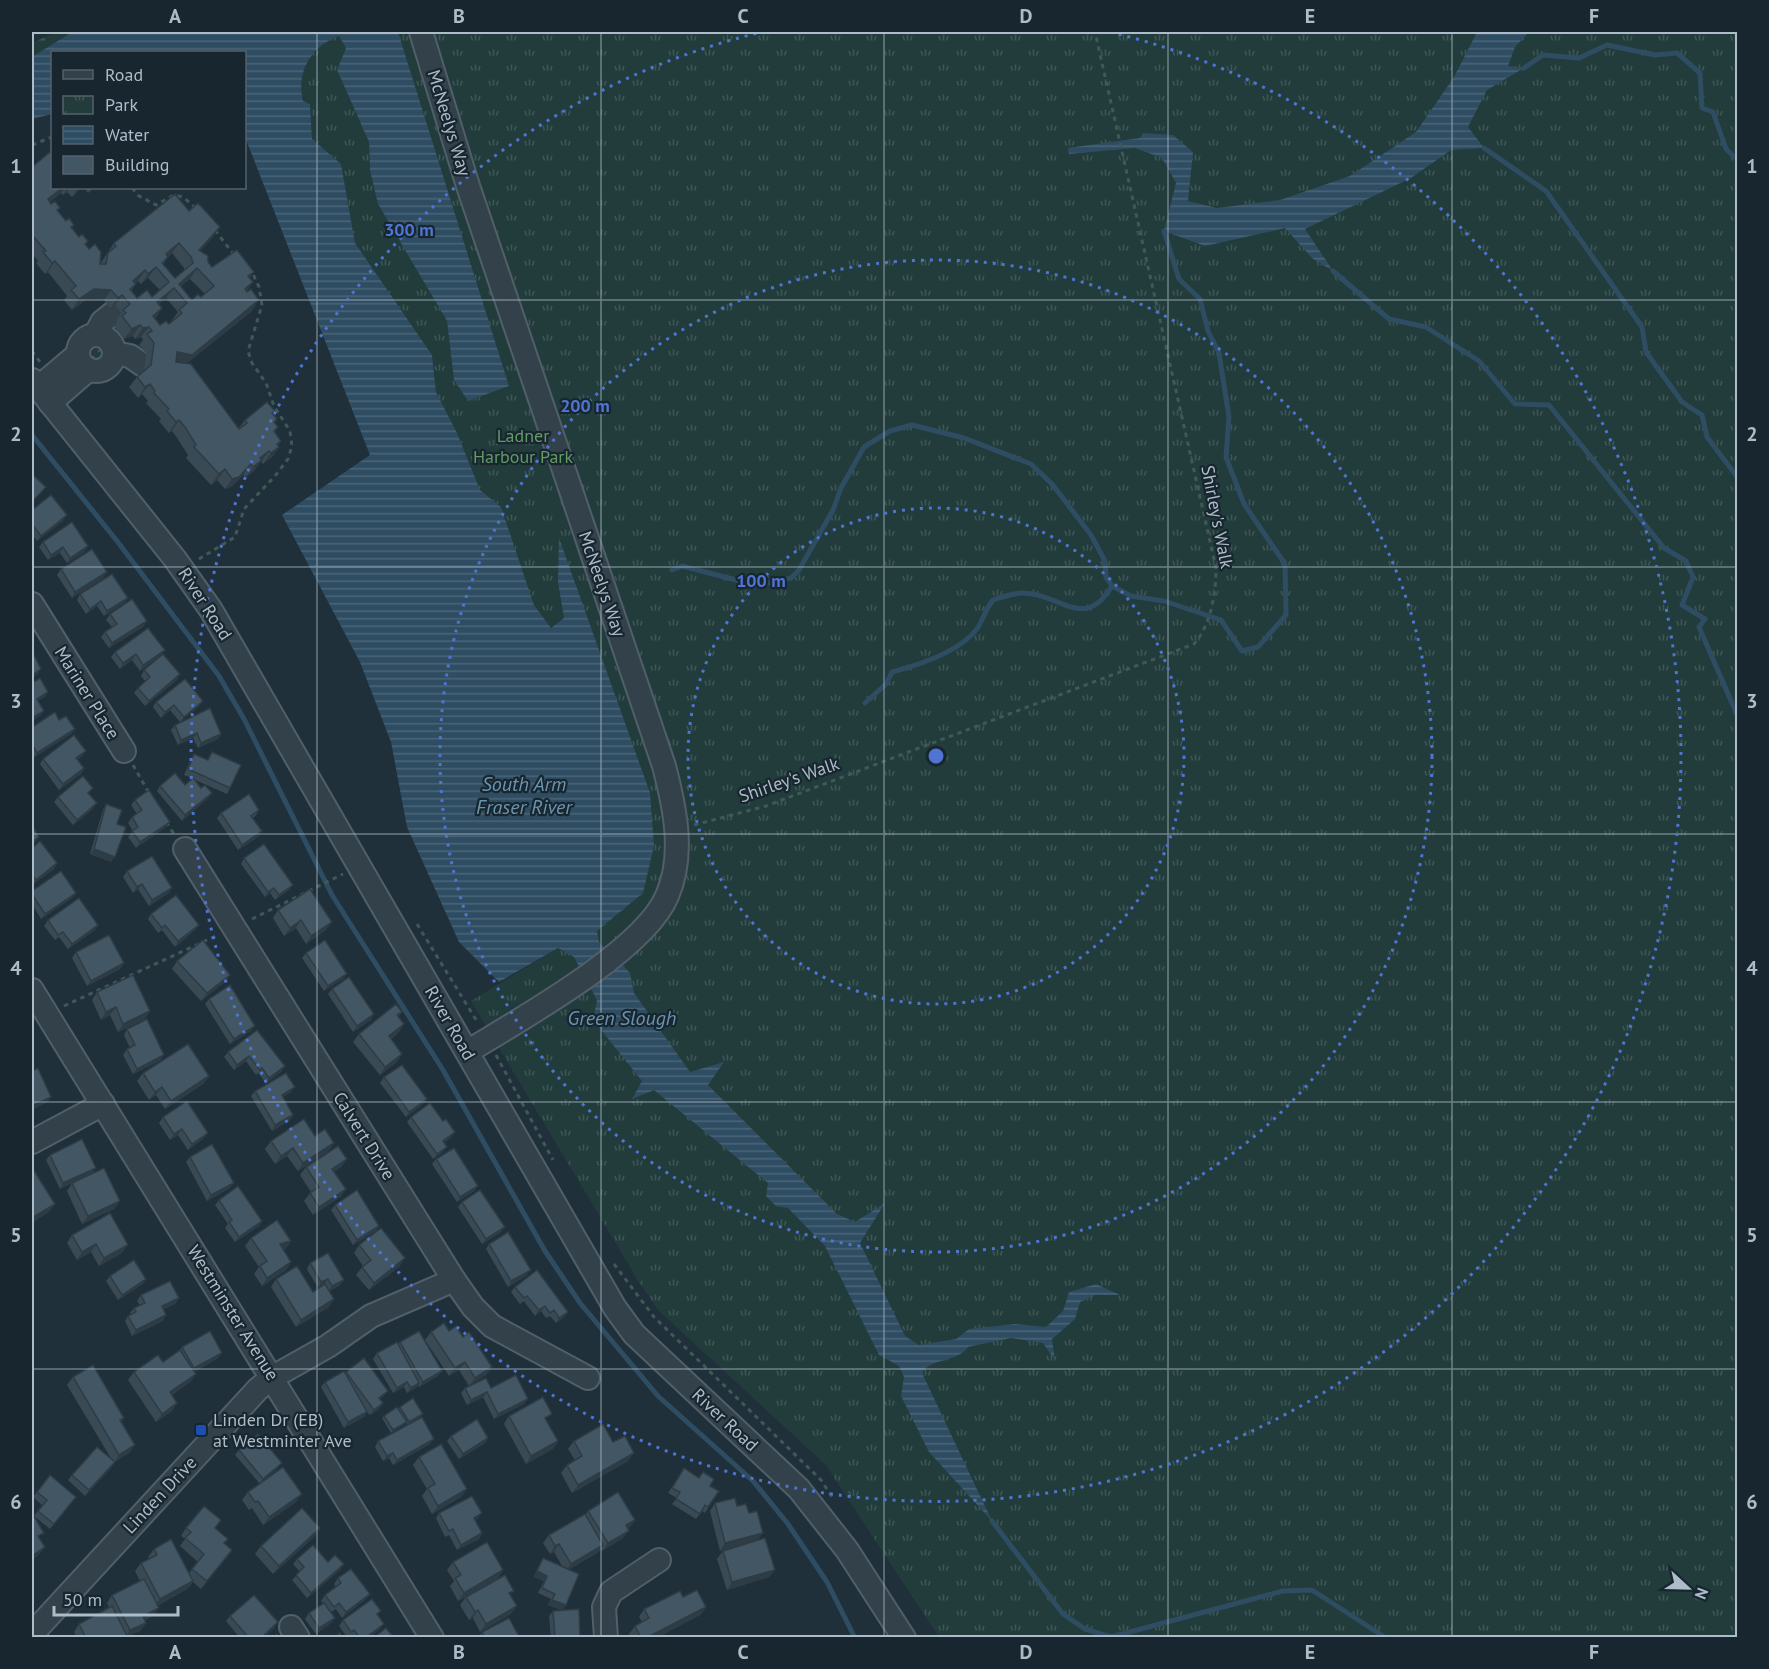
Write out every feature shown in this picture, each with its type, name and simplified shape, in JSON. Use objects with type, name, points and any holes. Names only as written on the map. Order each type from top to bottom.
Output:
[{"type":"street","name":"McNeelys Way","points":[[421,32],[468,186],[664,766],[678,829],[675,871],[667,897],[643,932],[574,985],[467,1052]]},
{"type":"street","points":[[83,362],[80,343],[102,318],[114,353]]},
{"type":"street","points":[[83,362],[101,371],[106,368],[114,353]]},
{"type":"street","points":[[114,353],[130,356],[143,365]]},
{"type":"street","points":[[40,390],[83,362]]},
{"type":"street","name":"River Road","points":[[40,390],[175,559],[211,610],[597,1280],[634,1334],[799,1489],[847,1550],[904,1638]]},
{"type":"street","name":"Mariner Place","points":[[32,604],[124,751]]},
{"type":"street","name":"Calvert Drive","points":[[184,849],[453,1280],[473,1307],[492,1326],[588,1378]]},
{"type":"street","name":"Westminster Avenue","points":[[32,990],[432,1638]]},
{"type":"street","points":[[32,1142],[103,1104]]},
{"type":"street","name":"Linden Drive","points":[[32,1634],[258,1389],[273,1377],[322,1350],[371,1316],[453,1280]]},
{"type":"street","points":[[606,1638],[604,1607],[611,1592],[659,1560]]},
{"type":"path","name":"Shirley's Walk","points":[[678,829],[766,806],[970,727],[1122,673],[1194,644],[1199,638],[1213,602],[1216,568],[1095,32]]},
{"type":"path","points":[[32,146],[51,137]]},
{"type":"path","points":[[133,189],[141,197],[156,205],[174,195],[183,197],[199,210]]},
{"type":"path","points":[[209,223],[225,246],[236,256]]},
{"type":"path","points":[[199,559],[235,537],[244,509],[275,476],[291,451],[290,431],[274,406],[266,383],[252,363],[248,351],[262,305],[258,281],[248,267]]},
{"type":"path","points":[[124,751],[151,796]]},
{"type":"path","points":[[163,816],[184,849]]},
{"type":"path","points":[[247,921],[342,874]]},
{"type":"path","points":[[58,1009],[224,933]]},
{"type":"path","points":[[496,1056],[556,1164]]},
{"type":"path","points":[[613,1263],[654,1317],[821,1480],[836,1503]]},
{"type":"green space","points":[[56,32],[72,32],[32,57],[32,43]]},
{"type":"green space","name":"Ladner Harbour Park","points":[[398,32],[1737,32],[1737,1637],[939,1637],[825,1464],[658,1310],[471,1001],[558,948],[597,931],[643,893],[558,582],[564,618],[551,628],[534,605],[501,507],[480,491],[457,433],[436,392],[432,355],[355,243],[341,164],[312,139],[310,104],[303,101],[301,90],[304,70],[313,53],[339,35],[346,48],[337,70],[369,142],[370,170],[404,245],[447,321],[454,380],[468,401],[509,386]]},
{"type":"green space","points":[[96,342],[106,349],[107,353],[100,363],[96,364],[86,357],[85,353],[92,343]]},
{"type":"water","name":"South Arm Fraser River","points":[[72,32],[398,32],[509,386],[468,401],[454,380],[447,321],[378,204],[370,170],[369,142],[337,70],[346,48],[339,36],[321,46],[308,61],[302,80],[303,101],[310,104],[312,139],[341,164],[355,243],[432,355],[436,392],[457,433],[480,490],[501,507],[534,605],[551,628],[564,618],[558,582],[559,538],[650,793],[654,846],[643,893],[597,931],[599,942],[630,973],[634,993],[690,1072],[724,1062],[708,1085],[837,1214],[855,1222],[885,1203],[860,1243],[905,1336],[919,1345],[956,1339],[969,1329],[1015,1324],[1046,1327],[1063,1311],[1069,1292],[1096,1284],[1120,1295],[1095,1295],[1080,1302],[1075,1319],[1052,1339],[1055,1360],[1043,1343],[1011,1338],[968,1347],[958,1356],[932,1364],[922,1373],[992,1521],[929,1452],[901,1396],[904,1377],[899,1366],[879,1355],[825,1246],[788,1208],[776,1206],[766,1196],[768,1183],[654,1090],[632,1099],[642,1081],[593,1020],[597,1000],[574,957],[558,948],[499,982],[459,942],[407,827],[391,742],[360,662],[282,515],[370,455],[246,140],[246,51],[51,51],[51,114],[32,119],[32,57]]},
{"type":"water","points":[[1477,32],[1529,32],[1515,47],[1508,66],[1524,68],[1487,90],[1468,127],[1484,148],[1451,150],[1411,178],[1305,229],[1333,271],[1312,258],[1285,228],[1205,246],[1164,231],[1176,183],[1162,158],[1135,148],[1069,154],[1068,148],[1140,138],[1143,133],[1173,135],[1193,152],[1188,201],[1217,208],[1280,200],[1350,176],[1416,132],[1454,77]]},
{"type":"building","points":[[50,152],[51,189],[61,189],[48,199],[51,204],[55,201],[60,208],[57,210],[66,221],[69,218],[74,225],[71,227],[79,237],[82,234],[88,241],[85,244],[89,249],[95,244],[101,252],[100,264],[106,264],[108,253],[116,246],[114,243],[175,194],[189,211],[198,203],[220,227],[199,250],[208,256],[208,262],[212,267],[237,250],[254,272],[248,276],[253,282],[245,289],[247,292],[251,289],[259,300],[192,355],[177,352],[176,362],[191,364],[239,429],[247,423],[245,420],[267,402],[275,411],[272,413],[277,419],[274,422],[278,427],[274,431],[281,441],[277,444],[279,447],[271,453],[269,451],[253,467],[251,464],[239,477],[232,479],[225,469],[219,474],[194,447],[196,445],[185,427],[179,420],[176,422],[167,411],[169,409],[154,393],[150,384],[145,387],[137,377],[151,365],[154,343],[147,334],[152,331],[149,327],[143,328],[140,325],[132,329],[122,316],[126,313],[123,310],[130,304],[122,295],[118,298],[111,290],[94,289],[79,299],[71,290],[76,286],[55,261],[52,263],[43,252],[46,251],[32,235],[32,167]],"holes":[[[179,243],[191,257],[193,263],[175,278],[162,263],[168,257],[166,254]],[[156,267],[169,282],[152,297],[147,290],[137,298],[130,289],[136,284],[133,281],[145,270],[148,274]],[[197,268],[214,286],[201,297],[198,294],[192,300],[179,284]],[[174,288],[187,303],[179,310],[182,313],[169,324],[166,321],[160,325],[153,316],[162,308],[157,302]]]},
{"type":"building","points":[[32,474],[46,487],[32,502]]},
{"type":"building","points":[[51,495],[67,515],[41,536],[32,524],[32,510]]},
{"type":"building","points":[[72,522],[88,546],[70,558],[63,547],[51,555],[43,542]]},
{"type":"building","points":[[92,549],[107,572],[75,592],[61,569]]},
{"type":"building","points":[[112,574],[128,598],[107,611],[101,601],[90,609],[80,594]]},
{"type":"building","points":[[132,599],[147,621],[112,643],[105,632],[117,624],[110,614]]},
{"type":"building","points":[[148,628],[165,650],[143,665],[136,654],[123,663],[115,652]]},
{"type":"building","points":[[32,651],[41,669],[32,675]]},
{"type":"building","points":[[163,654],[180,674],[149,701],[138,688],[150,677],[144,670]]},
{"type":"building","points":[[40,678],[48,692],[37,699],[44,711],[32,718],[32,683]]},
{"type":"building","points":[[185,679],[203,701],[184,717],[174,705],[165,712],[156,702]]},
{"type":"building","points":[[210,708],[221,734],[201,743],[197,733],[181,740],[175,725]]},
{"type":"building","points":[[55,712],[59,720],[66,716],[75,729],[37,753],[32,744],[32,727]]},
{"type":"building","points":[[74,735],[86,751],[76,758],[84,768],[63,784],[43,759]]},
{"type":"building","points":[[212,752],[241,765],[230,788],[188,769],[194,754],[208,760]]},
{"type":"building","points":[[175,773],[185,785],[193,778],[201,788],[205,785],[212,793],[185,815],[160,786]]},
{"type":"building","points":[[83,776],[93,788],[88,793],[97,803],[77,820],[58,797]]},
{"type":"building","points":[[149,790],[170,822],[140,842],[132,831],[138,827],[132,817],[142,810],[135,800]]},
{"type":"building","points":[[249,794],[259,810],[251,816],[262,831],[242,845],[221,813]]},
{"type":"building","points":[[106,804],[122,810],[117,824],[126,827],[115,857],[94,849]]},
{"type":"building","points":[[32,825],[39,837],[32,842]]},
{"type":"building","points":[[40,841],[57,863],[36,880],[32,875],[32,848]]},
{"type":"building","points":[[264,844],[293,885],[279,895],[274,888],[268,892],[244,858]]},
{"type":"building","points":[[152,856],[172,888],[152,900],[142,884],[137,887],[127,871]]},
{"type":"building","points":[[61,871],[76,893],[45,914],[32,891]]},
{"type":"building","points":[[310,889],[332,922],[311,936],[301,920],[290,928],[278,910]]},
{"type":"building","points":[[176,895],[199,925],[178,941],[165,925],[162,928],[151,914]]},
{"type":"building","points":[[79,898],[98,925],[72,944],[63,932],[58,935],[48,920]]},
{"type":"building","points":[[109,935],[124,963],[91,981],[76,952]]},
{"type":"building","points":[[203,940],[230,975],[207,993],[177,961]]},
{"type":"building","points":[[325,940],[347,974],[328,986],[306,953]]},
{"type":"building","points":[[133,975],[150,1011],[123,1024],[116,1007],[106,1012],[97,992]]},
{"type":"building","points":[[349,977],[374,1014],[357,1026],[332,989]]},
{"type":"building","points":[[230,985],[255,1026],[234,1039],[209,999]]},
{"type":"building","points":[[396,1004],[402,1012],[397,1015],[404,1024],[389,1036],[402,1054],[385,1067],[359,1034]]},
{"type":"building","points":[[147,1019],[164,1055],[137,1069],[127,1049],[135,1045],[127,1029]]},
{"type":"building","points":[[257,1030],[285,1066],[269,1078],[249,1056],[237,1065],[228,1052]]},
{"type":"building","points":[[188,1044],[209,1076],[171,1101],[162,1087],[155,1092],[143,1073]]},
{"type":"building","points":[[402,1065],[427,1099],[409,1112],[384,1077]]},
{"type":"building","points":[[38,1068],[51,1097],[32,1106],[32,1071]]},
{"type":"building","points":[[286,1073],[295,1087],[282,1095],[293,1115],[275,1125],[255,1091]]},
{"type":"building","points":[[187,1101],[208,1133],[192,1144],[182,1129],[174,1134],[163,1117]]},
{"type":"building","points":[[430,1103],[443,1121],[446,1119],[455,1132],[443,1141],[447,1147],[437,1154],[411,1117]]},
{"type":"building","points":[[304,1119],[315,1136],[325,1129],[334,1143],[303,1163],[293,1148],[281,1156],[271,1141]]},
{"type":"building","points":[[82,1139],[96,1168],[63,1183],[50,1155]]},
{"type":"building","points":[[212,1144],[234,1183],[211,1195],[190,1157]]},
{"type":"building","points":[[338,1146],[347,1159],[332,1169],[346,1189],[319,1207],[310,1193],[319,1187],[306,1167]]},
{"type":"building","points":[[454,1148],[478,1186],[460,1197],[436,1159]]},
{"type":"building","points":[[104,1168],[120,1201],[88,1216],[72,1183]]},
{"type":"building","points":[[32,1170],[55,1204],[32,1218]]},
{"type":"building","points":[[238,1186],[262,1221],[239,1237],[229,1222],[232,1220],[219,1200]]},
{"type":"building","points":[[357,1190],[379,1226],[357,1240],[335,1205]]},
{"type":"building","points":[[480,1190],[505,1227],[486,1239],[462,1202]]},
{"type":"building","points":[[110,1213],[128,1245],[104,1258],[96,1244],[82,1252],[72,1235]]},
{"type":"building","points":[[277,1220],[291,1241],[280,1244],[291,1262],[267,1278],[260,1266],[267,1261],[251,1238]]},
{"type":"building","points":[[381,1228],[405,1258],[374,1283],[362,1267],[371,1260],[359,1245]]},
{"type":"building","points":[[508,1232],[531,1270],[511,1281],[489,1244]]},
{"type":"building","points":[[328,1253],[344,1280],[332,1286],[328,1279],[321,1282],[310,1263]]},
{"type":"building","points":[[134,1260],[146,1279],[122,1295],[110,1276]]},
{"type":"building","points":[[297,1266],[313,1292],[325,1284],[334,1299],[301,1320],[276,1279]]},
{"type":"building","points":[[537,1270],[568,1312],[559,1318],[554,1310],[550,1313],[545,1306],[539,1310],[527,1296],[524,1298],[515,1287]]},
{"type":"building","points":[[170,1281],[179,1298],[162,1306],[166,1315],[136,1330],[128,1316],[136,1312],[134,1308],[145,1303],[141,1295]]},
{"type":"building","points":[[444,1323],[449,1331],[456,1326],[463,1337],[469,1332],[492,1367],[475,1378],[465,1362],[455,1368],[431,1332]]},
{"type":"building","points":[[210,1331],[222,1353],[194,1368],[182,1347]]},
{"type":"building","points":[[419,1331],[442,1371],[423,1382],[400,1342]]},
{"type":"building","points":[[397,1342],[419,1383],[411,1388],[407,1382],[397,1388],[377,1353]]},
{"type":"building","points":[[180,1350],[196,1374],[170,1392],[177,1403],[162,1414],[134,1372],[158,1355],[163,1362]]},
{"type":"building","points":[[364,1358],[388,1391],[379,1398],[383,1403],[374,1410],[346,1372]]},
{"type":"building","points":[[93,1365],[124,1418],[120,1420],[135,1445],[119,1455],[73,1377]]},
{"type":"building","points":[[344,1371],[367,1412],[348,1422],[325,1382]]},
{"type":"building","points":[[516,1375],[528,1399],[498,1414],[487,1392],[471,1400],[465,1388],[486,1378],[491,1388]]},
{"type":"building","points":[[543,1397],[552,1414],[545,1418],[558,1441],[531,1456],[509,1416]]},
{"type":"building","points":[[413,1398],[423,1414],[409,1422],[400,1407]]},
{"type":"building","points":[[397,1407],[407,1422],[393,1430],[384,1416]]},
{"type":"building","points":[[422,1417],[434,1439],[397,1460],[393,1453],[387,1456],[378,1441]]},
{"type":"building","points":[[477,1419],[488,1438],[463,1454],[451,1436]]},
{"type":"building","points":[[603,1424],[613,1442],[625,1436],[634,1453],[578,1485],[567,1465],[582,1456],[574,1441]]},
{"type":"building","points":[[258,1434],[282,1463],[263,1479],[239,1450]]},
{"type":"building","points":[[441,1444],[467,1489],[438,1506],[428,1488],[435,1484],[419,1457]]},
{"type":"building","points":[[97,1447],[115,1462],[89,1490],[72,1475]]},
{"type":"building","points":[[283,1467],[302,1494],[269,1517],[258,1501],[255,1502],[248,1492]]},
{"type":"building","points":[[684,1468],[699,1478],[703,1472],[714,1479],[710,1486],[719,1491],[708,1507],[705,1505],[700,1514],[676,1499],[680,1492],[672,1488]]},
{"type":"building","points":[[50,1475],[76,1497],[54,1524],[38,1511],[47,1500],[37,1492]]},
{"type":"building","points":[[618,1492],[635,1520],[626,1525],[629,1531],[608,1543],[588,1511]]},
{"type":"building","points":[[472,1496],[482,1513],[474,1518],[482,1533],[461,1545],[453,1529],[449,1531],[439,1513]]},
{"type":"building","points":[[735,1498],[737,1506],[746,1504],[749,1513],[757,1511],[763,1533],[725,1543],[715,1503]]},
{"type":"building","points":[[204,1506],[221,1520],[215,1528],[228,1539],[224,1543],[232,1550],[207,1581],[192,1569],[204,1554],[185,1538],[191,1532],[186,1528]]},
{"type":"building","points":[[302,1508],[320,1528],[279,1566],[261,1546]]},
{"type":"building","points":[[32,1513],[44,1533],[38,1536],[45,1547],[32,1556]]},
{"type":"building","points":[[585,1514],[603,1545],[571,1564],[559,1544],[555,1546],[549,1535]]},
{"type":"building","points":[[765,1538],[775,1570],[732,1582],[723,1551]]},
{"type":"building","points":[[171,1539],[193,1581],[160,1599],[141,1563],[157,1555],[154,1549]]},
{"type":"building","points":[[487,1542],[503,1570],[464,1593],[455,1578],[461,1575],[453,1562]]},
{"type":"building","points":[[313,1545],[328,1562],[335,1555],[344,1564],[311,1593],[296,1575],[304,1567],[297,1559]]},
{"type":"building","points":[[543,1558],[579,1574],[566,1605],[552,1600],[555,1594],[542,1588],[547,1576],[537,1571]]},
{"type":"building","points":[[351,1569],[370,1594],[346,1612],[339,1603],[334,1607],[325,1595],[341,1583],[338,1578]]},
{"type":"building","points":[[505,1575],[514,1591],[509,1593],[517,1606],[486,1624],[478,1610],[475,1612],[466,1597]]},
{"type":"building","points":[[144,1579],[159,1608],[143,1616],[146,1623],[130,1630],[112,1595]]},
{"type":"building","points":[[697,1590],[706,1607],[646,1638],[641,1638],[635,1626],[649,1618],[644,1609],[680,1591],[683,1597]]},
{"type":"building","points":[[254,1595],[278,1622],[261,1638],[249,1638],[230,1616]]},
{"type":"building","points":[[372,1599],[381,1611],[377,1614],[384,1624],[365,1638],[360,1638],[354,1630],[351,1632],[343,1620]]},
{"type":"building","points":[[324,1603],[335,1618],[319,1628],[309,1613]]},
{"type":"building","points":[[112,1606],[128,1638],[86,1638],[79,1624]]},
{"type":"building","points":[[579,1609],[580,1638],[555,1638],[553,1611]]},
{"type":"building","points":[[509,1618],[520,1638],[485,1638],[482,1632]]},
{"type":"building","points":[[386,1628],[394,1638],[373,1638]]},
{"type":"waterway","points":[[1524,68],[1543,55],[1579,58],[1607,45],[1655,55],[1677,53],[1700,73],[1702,108],[1713,112],[1726,149],[1738,160]]},
{"type":"waterway","points":[[1484,148],[1546,191],[1642,327],[1646,352],[1682,402],[1702,415],[1707,437],[1738,478]]},
{"type":"waterway","points":[[672,570],[682,566],[740,581],[771,583],[791,578],[799,570],[833,510],[841,488],[864,447],[890,431],[912,425],[964,438],[1031,464],[1052,484],[1091,535],[1105,561],[1106,577],[1112,586],[1131,596],[1164,601],[1221,620],[1242,651],[1258,647],[1286,615],[1285,564],[1244,504],[1226,457],[1229,417],[1219,353],[1208,331],[1200,299],[1179,279],[1164,231]]},
{"type":"waterway","points":[[1333,271],[1389,319],[1426,327],[1479,361],[1515,404],[1549,405],[1664,548],[1686,561],[1693,577],[1682,605],[1705,619],[1699,627],[1738,717]]},
{"type":"waterway","points":[[32,435],[117,541],[219,676],[244,719],[332,895],[443,1070],[545,1251],[580,1303],[658,1396],[753,1481],[788,1524],[827,1582],[855,1638]]},
{"type":"waterway","points":[[865,703],[886,684],[892,672],[938,656],[969,637],[977,629],[993,600],[1021,593],[1035,594],[1081,609],[1091,607],[1102,600],[1112,586]]},
{"type":"waterway","points":[[992,1521],[1063,1614],[1085,1629],[1111,1637],[1283,1591],[1312,1590],[1386,1638]]},
{"type":"place","name":"Linden Dr (EB) at Westminter Ave","points":[[201,1430]]},
{"type":"water label","name":"Green Slough","points":[[622,1018]]}]
